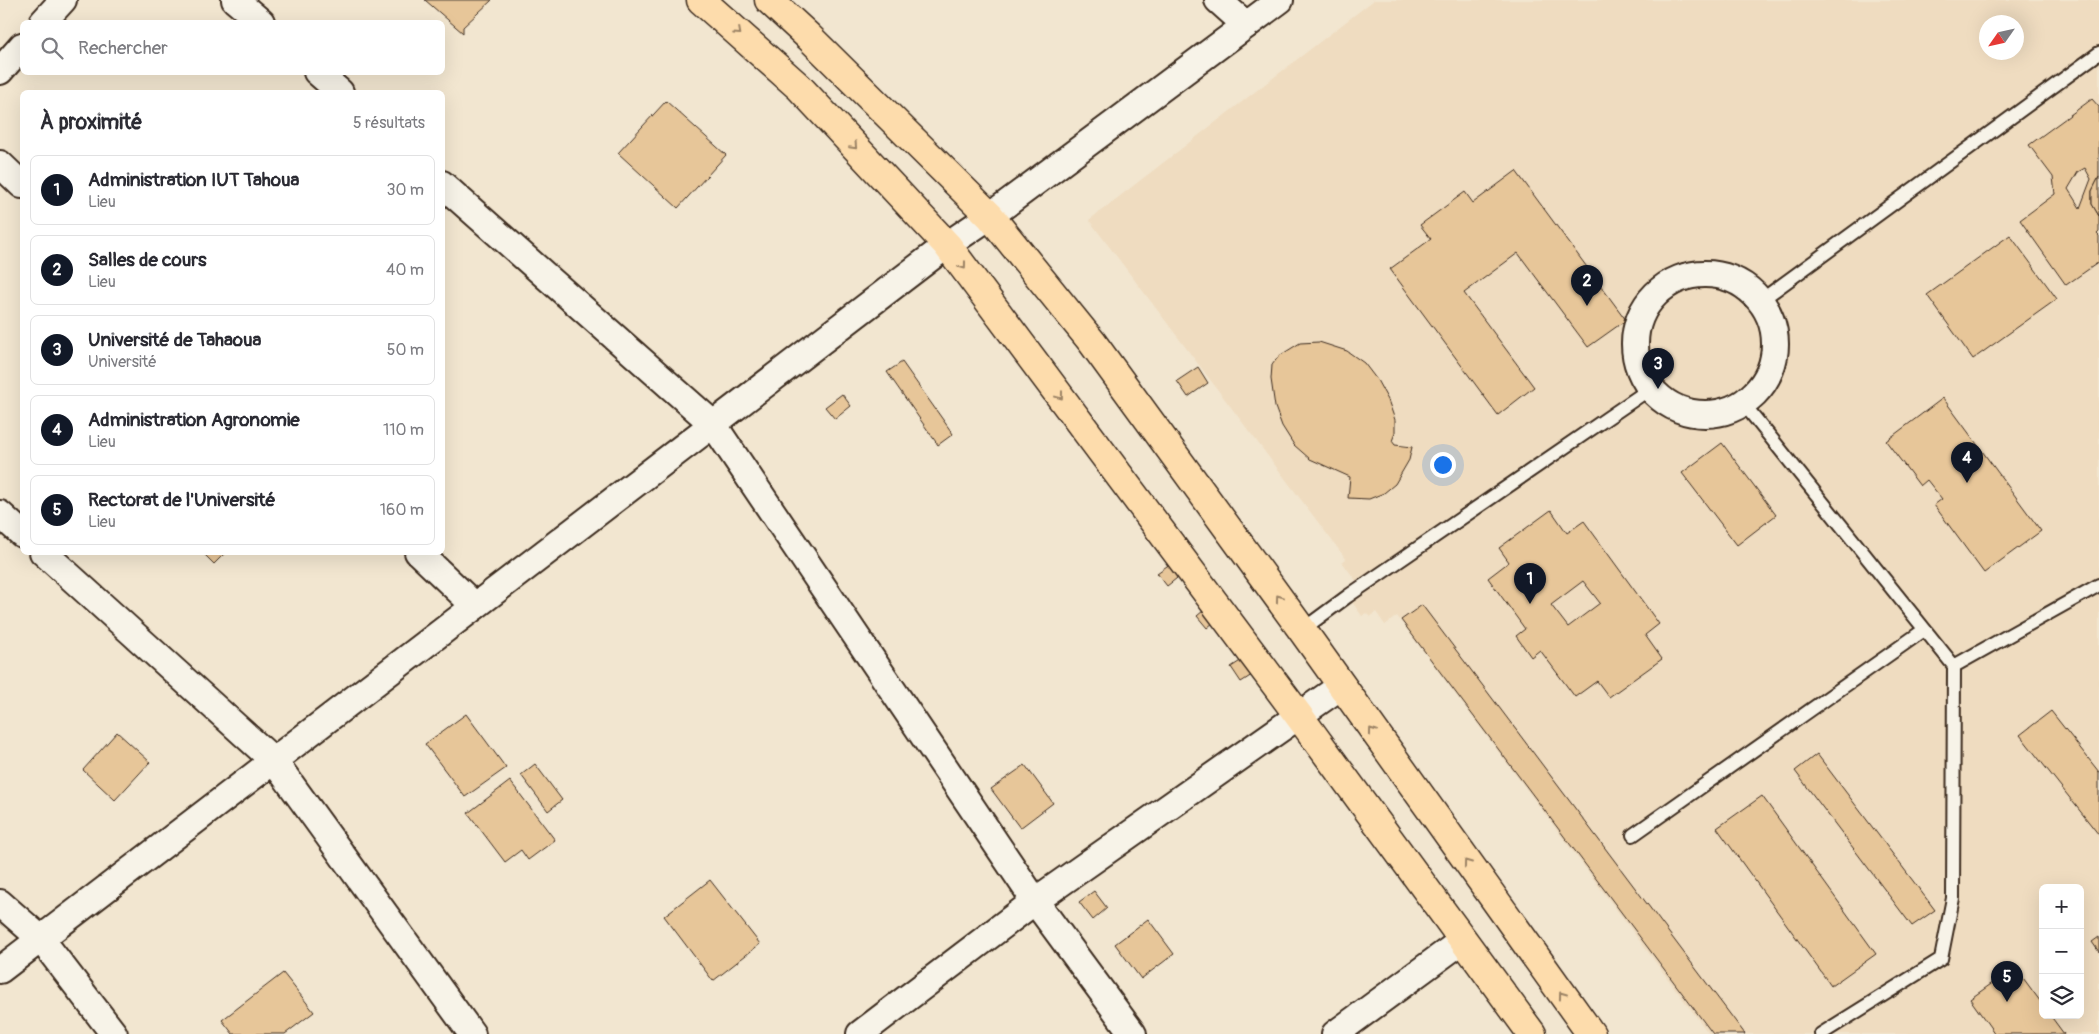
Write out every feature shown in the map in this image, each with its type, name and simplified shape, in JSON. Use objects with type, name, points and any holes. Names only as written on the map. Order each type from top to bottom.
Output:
[{"type":"main road","points":[[701,0],[798,87],[947,245],[1299,716],[1532,1034]]},
{"type":"main road","points":[[769,0],[990,216],[1092,342],[1302,630],[1591,1034]]},
{"type":"street","points":[[45,20],[64,0]]},
{"type":"street","points":[[236,0],[259,20]]},
{"type":"street","points":[[1218,0],[1246,25]]},
{"type":"street","points":[[0,970],[947,245],[990,216],[1280,0]]},
{"type":"street","points":[[0,71],[20,48]]},
{"type":"street","points":[[320,75],[338,90]]},
{"type":"street","points":[[0,164],[20,183]]},
{"type":"street","points":[[445,187],[713,424],[1035,901],[1133,1034]]},
{"type":"street","points":[[1710,274],[1733,279],[1752,292],[1760,301],[1766,310],[1774,332],[1775,355],[1768,377],[1754,395],[1734,408],[1712,414],[1689,412],[1668,404],[1650,388],[1639,367],[1635,344],[1638,322],[1649,301],[1666,285],[1687,276],[1710,274]]},
{"type":"street","points":[[0,514],[20,532]]},
{"type":"street","points":[[46,555],[274,761],[472,1034]]},
{"type":"street","points":[[421,555],[475,606]]},
{"type":"street","points":[[860,1034],[1035,901],[1341,686]]},
{"type":"street","points":[[0,903],[41,939],[114,1034]]},
{"type":"street","points":[[1335,1034],[1463,940]]},
{"type":"lane","points":[[1760,301],[2099,53]]},
{"type":"lane","points":[[1302,630],[1348,596],[1650,388]]},
{"type":"lane","points":[[1743,402],[1954,666],[1953,898],[1941,959],[1821,1034]]},
{"type":"lane","points":[[1954,666],[2099,585]]},
{"type":"lane","points":[[1633,835],[1924,630]]},
{"type":"shaded area","points":[[1374,0],[2099,0],[2099,1034],[1709,1034],[1397,616],[1385,625],[1376,612],[1370,617],[1366,613],[1362,616],[1344,591],[1357,582],[1342,562],[1346,559],[1089,220]]},
{"type":"building","points":[[425,0],[492,0],[463,27],[463,33]]},
{"type":"building","points":[[2092,99],[2099,107],[2099,177],[2092,191],[2092,204],[2099,216],[2099,232],[2097,234],[2099,236],[2099,262],[2066,285],[2020,220],[2055,194],[2053,177],[2029,145]],"holes":[[[2085,168],[2091,179],[2080,208],[2068,189],[2078,172]]]},
{"type":"building","points":[[666,101],[726,155],[678,208],[618,153]]},
{"type":"building","points":[[1516,171],[1626,320],[1588,347],[1518,253],[1464,293],[1534,387],[1498,415],[1390,269],[1431,239],[1420,225],[1465,192],[1473,203]]},
{"type":"building","points":[[2099,177],[2099,216],[2092,204],[2092,191]]},
{"type":"building","points":[[2010,235],[2057,299],[1973,359],[1927,295]]},
{"type":"building","points":[[1319,342],[1347,351],[1364,363],[1377,380],[1388,400],[1395,420],[1395,433],[1392,441],[1395,445],[1412,447],[1409,460],[1395,484],[1384,493],[1369,499],[1348,498],[1350,477],[1310,459],[1294,445],[1282,426],[1275,407],[1271,379],[1272,365],[1279,356],[1300,343]]},
{"type":"building","points":[[902,362],[953,434],[938,445],[887,372]]},
{"type":"building","points":[[1198,367],[1208,383],[1188,397],[1177,381]]},
{"type":"building","points":[[842,394],[851,406],[835,419],[825,407]]},
{"type":"building","points":[[1943,398],[2041,531],[1984,573],[1934,505],[1942,499],[1927,480],[1920,486],[1886,441]]},
{"type":"building","points":[[1722,443],[1776,515],[1737,545],[1682,473]]},
{"type":"building","points":[[1551,510],[1567,533],[1584,521],[1659,624],[1645,635],[1662,659],[1609,697],[1597,681],[1575,697],[1540,650],[1531,657],[1516,636],[1525,629],[1488,578],[1509,562],[1499,548]],"holes":[[[1583,581],[1600,603],[1568,627],[1551,605]]]},
{"type":"building","points":[[205,555],[223,555],[214,564]]},
{"type":"building","points":[[1177,559],[1186,571],[1167,586],[1157,573]]},
{"type":"building","points":[[1210,605],[1220,617],[1207,628],[1197,616]]},
{"type":"building","points":[[1422,605],[1745,1034],[1713,1034],[1401,620]]},
{"type":"building","points":[[1245,658],[1255,673],[1241,682],[1231,667]]},
{"type":"building","points":[[2051,711],[2099,772],[2099,835],[2020,735]]},
{"type":"building","points":[[466,714],[506,768],[465,797],[425,744]]},
{"type":"building","points":[[117,732],[150,762],[115,800],[83,770]]},
{"type":"building","points":[[1817,754],[1935,910],[1912,926],[1795,771]]},
{"type":"building","points":[[535,764],[562,800],[548,811],[521,775]]},
{"type":"building","points":[[1025,765],[1053,803],[1020,828],[991,789]]},
{"type":"building","points":[[510,781],[555,840],[528,860],[521,850],[505,862],[468,813]]},
{"type":"building","points":[[1762,796],[1876,954],[1831,986],[1717,828]]},
{"type":"building","points":[[710,880],[760,944],[713,981],[664,916]]},
{"type":"building","points":[[1094,891],[1107,908],[1093,920],[1079,902]]},
{"type":"building","points":[[1148,919],[1174,954],[1141,979],[1115,944]]},
{"type":"building","points":[[2099,937],[2099,952],[2092,942]]},
{"type":"building","points":[[2015,967],[2039,1000],[2039,1019],[2053,1019],[2064,1034],[1995,1034],[1970,999]]},
{"type":"building","points":[[283,973],[314,1012],[285,1034],[233,1034],[222,1020]]},
{"type":"place","name":"Salles de cours","points":[[1587,306]]},
{"type":"place","name":"Université de Tahaoua","points":[[1658,389]]},
{"type":"place","name":"Administration Agronomie","points":[[1967,483]]},
{"type":"place","name":"Administration IUT Tahoua","points":[[1530,604]]},
{"type":"place","name":"Rectorat de l'Université","points":[[2007,1002]]}]
